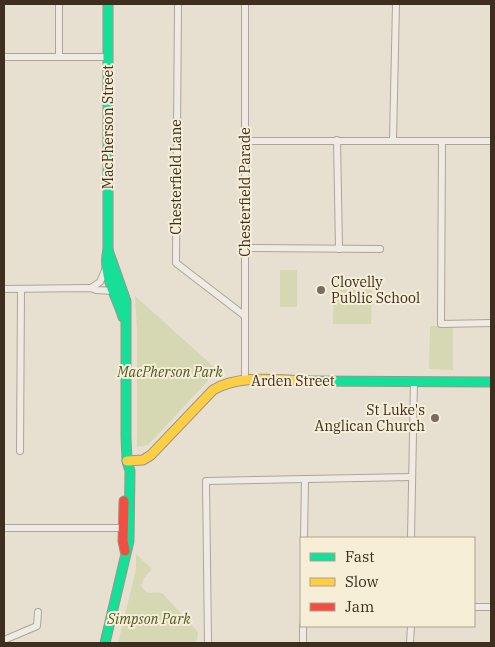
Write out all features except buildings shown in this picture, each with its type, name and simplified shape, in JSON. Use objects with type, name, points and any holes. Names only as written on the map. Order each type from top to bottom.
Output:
[{"type":"main road","name":"MacPherson Street","points":[[108,4],[108,250],[118,289]]},
{"type":"main road","name":"MacPherson Street","points":[[105,643],[129,541],[130,471],[127,461],[126,302],[106,268],[108,250]]},
{"type":"main road","name":"Arden Street","points":[[127,461],[143,460],[151,455],[203,400],[221,385],[233,381],[491,382]]},
{"type":"main road","name":"MacPherson Street","points":[[126,553],[123,541],[123,528],[124,470],[127,461]]},
{"type":"street","points":[[59,57],[60,4]]},
{"type":"street","name":"Chesterfield Lane","points":[[178,4],[176,263],[245,316]]},
{"type":"street","name":"Chesterfield Parade","points":[[245,4],[245,380]]},
{"type":"street","points":[[393,140],[396,4]]},
{"type":"street","points":[[4,57],[109,57]]},
{"type":"street","points":[[337,140],[339,249]]},
{"type":"street","points":[[245,141],[491,141]]},
{"type":"street","points":[[442,141],[441,324],[491,323]]},
{"type":"street","points":[[245,248],[380,249]]},
{"type":"street","points":[[91,288],[100,282],[106,268]]},
{"type":"street","points":[[4,289],[118,289]]},
{"type":"street","points":[[20,451],[21,289]]},
{"type":"street","points":[[411,537],[414,381]]},
{"type":"street","points":[[208,643],[206,481],[412,477]]},
{"type":"street","points":[[304,537],[305,480]]},
{"type":"street","points":[[4,528],[123,528]]},
{"type":"street","points":[[475,607],[491,607]]},
{"type":"street","points":[[4,640],[36,626],[38,612]]},
{"type":"street","points":[[303,643],[304,627]]},
{"type":"street","points":[[410,643],[411,627]]},
{"type":"green space","points":[[280,270],[297,270],[297,307],[280,307]]},
{"type":"green space","points":[[334,290],[372,290],[371,324],[333,324]]},
{"type":"green space","name":"MacPherson Park","points":[[135,296],[214,367],[207,382],[148,445],[137,447],[137,329]]},
{"type":"green space","points":[[430,326],[453,326],[453,370],[429,369]]},
{"type":"green space","name":"Simpson Park","points":[[136,554],[152,569],[144,578],[141,586],[146,592],[162,593],[198,632],[197,640],[193,643],[118,643],[136,570]]},
{"type":"traffic: fast","points":[[108,4],[107,268],[108,276],[123,317]]},
{"type":"traffic: fast","points":[[105,643],[129,541],[130,471],[127,461],[126,437],[126,301],[108,250]]},
{"type":"traffic: fast","points":[[308,381],[491,382]]},
{"type":"traffic: slow","points":[[127,461],[143,460],[151,455],[213,390],[224,385],[259,379],[308,381]]},
{"type":"traffic: jam","points":[[124,501],[123,541],[125,551]]},
{"type":"place","name":"Clovelly Public School","points":[[321,290]]},
{"type":"place","name":"St Luke's Anglican Church","points":[[435,418]]}]
